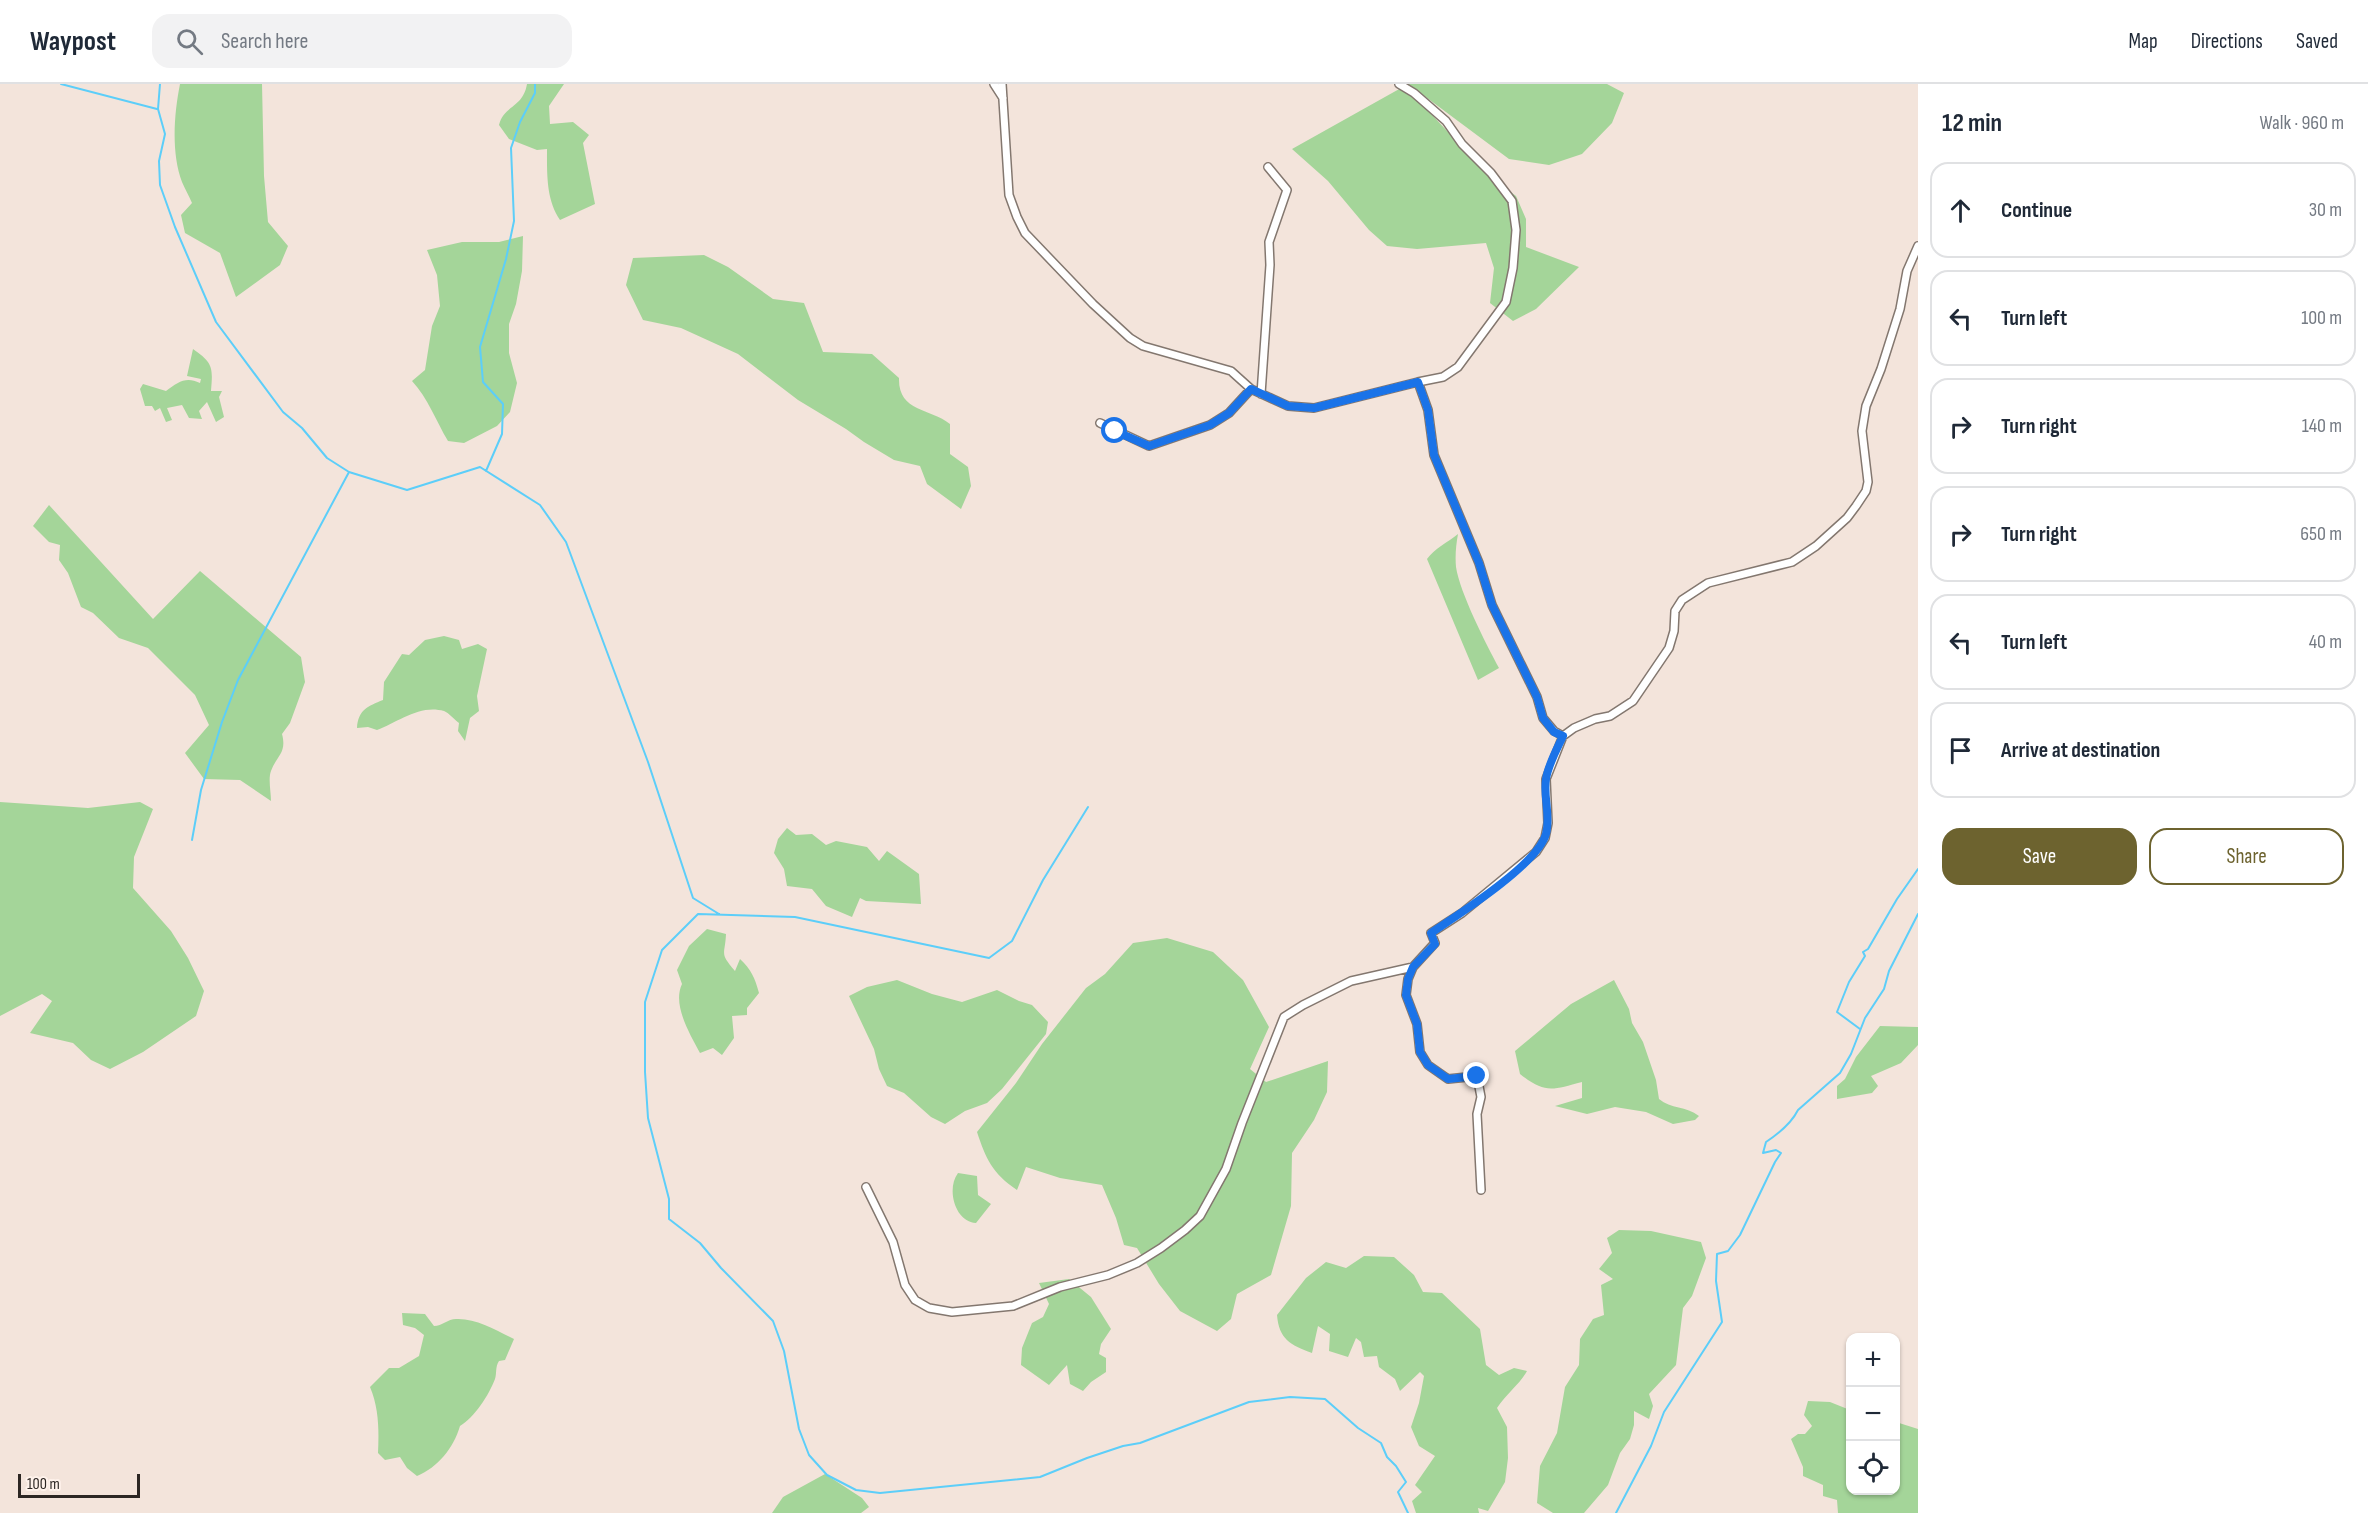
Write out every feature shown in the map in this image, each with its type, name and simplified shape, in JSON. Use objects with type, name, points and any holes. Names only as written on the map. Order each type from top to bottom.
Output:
[{"type":"street","points":[[994,84],[1004,100]]},
{"type":"street","points":[[1002,84],[1009,195],[1025,233],[1093,304],[1130,339],[1143,346],[1231,371],[1251,389],[1288,406],[1314,408],[1443,377],[1458,367],[1506,302],[1514,268],[1516,230],[1512,201],[1491,173],[1462,144],[1446,121],[1414,93],[1399,84]]},
{"type":"street","points":[[1261,394],[1270,265],[1269,242],[1287,190],[1268,167]]},
{"type":"street","points":[[1481,1190],[1477,1114],[1481,1097],[1477,1076],[1448,1079],[1428,1065],[1420,1052],[1417,1024],[1406,995],[1408,979],[1413,967],[1435,944],[1431,933],[1479,900],[1536,852],[1545,838],[1548,823],[1546,779],[1563,736],[1574,728],[1595,719],[1610,717],[1633,701],[1669,648],[1674,631],[1675,611],[1682,600],[1708,583],[1792,562],[1816,546],[1847,518],[1856,506],[1866,491],[1868,482],[1862,431],[1866,406],[1881,369],[1900,309],[1907,271],[1918,246]]},
{"type":"street","points":[[1418,382],[1428,410],[1434,455],[1479,563],[1492,605],[1537,697],[1543,718],[1554,732],[1563,736]]},
{"type":"street","points":[[1100,423],[1149,446],[1210,425],[1229,413],[1251,389]]},
{"type":"street","points":[[867,1187],[893,1242],[905,1285],[915,1300],[929,1308],[952,1312],[1013,1306],[1060,1287],[1108,1275],[1137,1263],[1161,1248],[1200,1216],[1226,1169],[1284,1017],[1352,981],[1413,967]]},
{"type":"green space","points":[[180,84],[262,84],[264,176],[268,222],[288,246],[280,265],[236,297],[220,253],[185,233],[181,215],[192,203],[182,182],[176,159],[175,121]]},
{"type":"green space","points":[[527,84],[564,84],[549,106],[550,124],[573,122],[589,135],[583,143],[595,204],[560,220],[550,195],[547,177],[547,149],[537,150],[509,139],[499,125],[501,118],[522,98]]},
{"type":"green space","points":[[1400,84],[1607,84],[1624,93],[1612,123],[1582,154],[1549,165],[1509,159],[1411,86]]},
{"type":"green space","points":[[1401,88],[1420,102],[1489,176],[1516,196],[1526,219],[1526,247],[1579,267],[1536,309],[1513,321],[1490,303],[1494,268],[1486,243],[1417,249],[1387,246],[1369,230],[1328,181],[1292,149]]},
{"type":"green space","points":[[523,236],[522,271],[516,304],[509,324],[509,353],[517,383],[510,412],[497,426],[464,443],[448,441],[427,402],[412,381],[425,370],[432,326],[440,306],[437,275],[427,250],[462,242],[499,242]]},
{"type":"green space","points":[[704,255],[728,267],[773,299],[804,303],[823,352],[872,354],[899,378],[900,389],[909,403],[950,424],[950,454],[968,467],[971,486],[961,509],[927,484],[920,466],[894,460],[864,442],[798,400],[738,354],[681,328],[643,320],[626,285],[633,258]]},
{"type":"green space","points":[[193,349],[205,358],[210,366],[211,391],[222,391],[219,397],[224,417],[216,422],[207,402],[199,411],[202,419],[189,418],[182,405],[167,408],[172,420],[166,422],[160,408],[155,411],[152,406],[145,406],[140,389],[143,384],[166,391],[182,381],[190,380],[200,383],[201,379],[187,376]]},
{"type":"green space","points":[[49,505],[153,619],[200,571],[301,657],[305,682],[290,723],[282,734],[282,750],[270,774],[271,801],[240,780],[204,779],[185,753],[209,725],[195,695],[148,648],[119,638],[93,613],[81,607],[68,573],[59,560],[60,545],[49,542],[33,526]]},
{"type":"green space","points":[[1458,534],[1456,567],[1458,578],[1474,618],[1499,668],[1478,680],[1427,559]]},
{"type":"green space","points":[[444,636],[459,640],[462,649],[478,644],[487,649],[477,696],[479,711],[470,718],[465,741],[458,731],[459,723],[446,712],[435,709],[409,715],[377,730],[368,727],[357,728],[359,717],[365,709],[383,700],[384,682],[402,654],[409,655],[425,640]]},
{"type":"green space","points":[[0,802],[88,808],[140,802],[153,809],[134,857],[133,888],[171,931],[188,958],[204,991],[196,1016],[143,1052],[110,1069],[91,1060],[73,1043],[30,1033],[52,1001],[42,994],[0,1016]]},
{"type":"green space","points":[[787,828],[796,835],[812,834],[826,845],[836,841],[867,847],[879,861],[887,851],[919,874],[921,904],[866,901],[860,898],[852,917],[826,906],[812,889],[787,886],[784,869],[774,853],[778,839]]},
{"type":"green space","points":[[707,929],[726,934],[724,954],[727,960],[735,971],[740,959],[744,963],[752,974],[759,993],[747,1008],[747,1015],[732,1016],[734,1038],[722,1055],[713,1048],[700,1053],[684,1019],[679,1001],[682,984],[677,970],[689,946]]},
{"type":"green space","points":[[1167,938],[1213,952],[1243,980],[1269,1027],[1250,1069],[1266,1082],[1328,1061],[1327,1092],[1314,1120],[1292,1153],[1291,1206],[1271,1275],[1237,1294],[1231,1319],[1217,1331],[1180,1311],[1159,1284],[1137,1248],[1124,1245],[1102,1185],[1060,1178],[1026,1167],[1017,1190],[1001,1178],[991,1165],[977,1132],[1086,988],[1105,974],[1133,943]]},
{"type":"green space","points":[[897,980],[932,994],[962,1002],[997,990],[1032,1005],[1048,1022],[1046,1034],[1002,1089],[987,1103],[965,1111],[945,1124],[931,1117],[904,1093],[887,1086],[879,1069],[874,1049],[849,996],[867,987]]},
{"type":"green space","points":[[1614,980],[1629,1009],[1632,1023],[1643,1042],[1656,1080],[1659,1099],[1699,1116],[1695,1120],[1673,1124],[1646,1112],[1615,1107],[1587,1114],[1555,1106],[1582,1098],[1582,1082],[1549,1089],[1536,1085],[1520,1074],[1515,1051],[1571,1004]]},
{"type":"green space","points":[[1880,1026],[1918,1027],[1918,1045],[1901,1063],[1871,1076],[1878,1086],[1872,1093],[1837,1099],[1837,1086],[1845,1079],[1856,1057]]},
{"type":"green space","points":[[958,1173],[977,1176],[978,1195],[991,1204],[976,1223],[963,1217],[955,1204],[953,1187]]},
{"type":"green space","points":[[1619,1230],[1651,1231],[1701,1242],[1706,1258],[1692,1296],[1683,1308],[1676,1365],[1649,1394],[1653,1406],[1649,1419],[1634,1411],[1634,1425],[1630,1439],[1620,1453],[1608,1485],[1584,1513],[1553,1513],[1537,1503],[1540,1466],[1557,1433],[1565,1387],[1579,1365],[1580,1339],[1593,1319],[1604,1315],[1601,1285],[1613,1279],[1599,1269],[1612,1253],[1607,1238]]},
{"type":"green space","points":[[1364,1256],[1394,1257],[1414,1275],[1423,1292],[1442,1293],[1480,1329],[1486,1365],[1499,1375],[1514,1368],[1527,1371],[1497,1408],[1507,1427],[1508,1458],[1505,1482],[1488,1511],[1478,1508],[1479,1513],[1416,1513],[1412,1501],[1422,1492],[1415,1485],[1435,1456],[1419,1446],[1411,1427],[1419,1403],[1424,1376],[1420,1372],[1400,1391],[1395,1379],[1379,1367],[1377,1356],[1364,1357],[1361,1342],[1356,1338],[1348,1357],[1329,1351],[1330,1334],[1318,1326],[1312,1353],[1292,1344],[1280,1330],[1277,1315],[1306,1278],[1326,1262],[1346,1268]]},
{"type":"green space","points":[[1069,1279],[1091,1297],[1111,1329],[1101,1344],[1099,1354],[1106,1358],[1106,1372],[1091,1382],[1083,1391],[1070,1384],[1067,1365],[1049,1385],[1021,1365],[1022,1348],[1032,1323],[1043,1317],[1049,1304],[1039,1283]]},
{"type":"green space","points":[[402,1313],[425,1314],[434,1326],[453,1319],[471,1320],[514,1339],[505,1360],[498,1363],[495,1379],[489,1392],[471,1418],[460,1426],[449,1450],[432,1468],[417,1476],[407,1468],[400,1457],[385,1460],[378,1453],[377,1411],[370,1387],[389,1368],[399,1368],[419,1356],[424,1335],[415,1328],[403,1325]]},
{"type":"green space","points":[[1808,1401],[1830,1402],[1846,1408],[1846,1495],[1900,1495],[1900,1423],[1918,1429],[1918,1513],[1838,1513],[1837,1500],[1823,1496],[1823,1485],[1803,1476],[1803,1467],[1791,1439],[1798,1434],[1805,1434],[1812,1426],[1804,1415]]},
{"type":"green space","points":[[825,1474],[862,1498],[869,1507],[861,1513],[772,1513],[783,1497]]},
{"type":"waterway","points":[[61,84],[157,109]]},
{"type":"waterway","points":[[160,84],[158,109],[165,134],[159,161],[160,185],[175,227],[216,322],[283,412],[302,428],[327,458],[349,472],[407,490],[480,467],[540,505],[566,542],[648,762],[693,898],[719,914]]},
{"type":"waterway","points":[[486,471],[502,434],[503,404],[483,382],[480,347],[506,259],[514,221],[511,148],[520,122],[535,93],[535,84]]},
{"type":"waterway","points":[[192,840],[201,790],[238,680],[349,472]]},
{"type":"waterway","points":[[1088,807],[1043,880],[1012,941],[989,958],[795,917],[698,914],[662,950],[645,1002],[645,1072],[648,1118],[669,1199],[669,1219],[700,1243],[773,1321],[784,1351],[799,1429],[809,1455],[827,1475],[856,1490],[880,1493],[1040,1477],[1087,1458],[1140,1443],[1249,1402],[1290,1397],[1325,1399],[1358,1428],[1381,1443],[1387,1457],[1406,1482],[1398,1492],[1408,1513]]},
{"type":"waterway","points":[[1860,1029],[1837,1012],[1849,982],[1865,956],[1863,952],[1868,949],[1897,899],[1918,869]]},
{"type":"waterway","points":[[1616,1513],[1651,1446],[1664,1412],[1722,1322],[1716,1281],[1717,1254],[1728,1251],[1740,1235],[1781,1153],[1776,1150],[1763,1153],[1766,1142],[1784,1128],[1798,1110],[1840,1073],[1851,1054],[1865,1018],[1884,989],[1889,971],[1918,914]]},
{"type":"route","points":[[1115,431],[1149,446],[1210,425],[1229,413],[1251,389],[1288,406],[1314,408],[1418,382],[1422,389],[1428,410],[1434,455],[1479,563],[1492,605],[1537,697],[1543,718],[1554,732],[1563,736],[1546,779],[1548,823],[1545,838],[1536,852],[1515,871],[1462,913],[1431,933],[1435,944],[1413,967],[1408,979],[1406,995],[1417,1024],[1420,1052],[1428,1065],[1448,1079],[1477,1076]]}]
